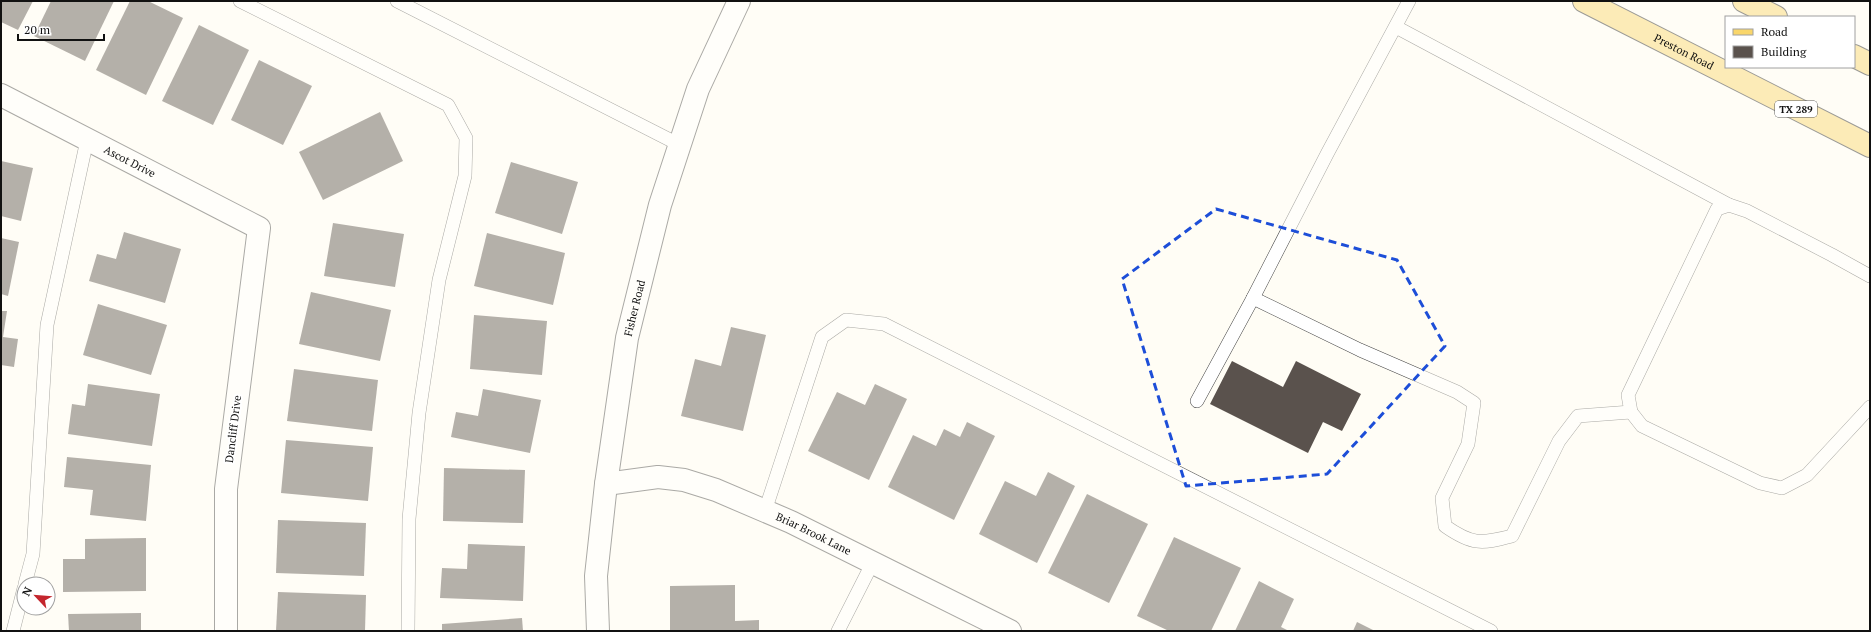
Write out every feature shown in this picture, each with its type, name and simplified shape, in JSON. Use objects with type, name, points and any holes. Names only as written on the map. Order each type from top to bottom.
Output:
[{"type":"main road","name":"Preston Road","points":[[1584,1],[1870,146]]},
{"type":"main road","points":[[1744,1],[1774,16]]},
{"type":"main road","points":[[1855,56],[1870,64]]},
{"type":"street","name":"Fisher Road","points":[[598,631],[596,576],[606,484],[627,338],[660,205],[698,89],[739,1]]},
{"type":"street","name":"Ascot Drive","points":[[1,95],[259,228]]},
{"type":"street","name":"Dancliff Drive","points":[[226,631],[226,489],[259,228]]},
{"type":"street","name":"Briar Brook Lane","points":[[606,484],[658,478],[684,480],[716,490],[765,511],[873,562],[1010,631]]},
{"type":"lane","points":[[240,1],[448,105],[466,138],[465,176],[439,280],[419,413],[409,519],[408,631]]},
{"type":"lane","points":[[397,1],[680,145]]},
{"type":"lane","points":[[1197,401],[1253,298],[1327,154],[1409,1]]},
{"type":"lane","points":[[1396,27],[1729,205],[1747,211],[1870,276]]},
{"type":"lane","points":[[27,576],[33,554],[47,325],[87,140]]},
{"type":"lane","points":[[1729,205],[1717,209],[1628,395],[1631,412],[1642,426],[1760,483],[1782,488],[1807,475],[1870,407]]},
{"type":"lane","points":[[1253,298],[1360,350],[1457,392],[1474,403],[1468,444],[1442,498],[1445,526],[1463,538],[1488,542],[1512,536],[1559,441],[1578,416],[1631,412]]},
{"type":"lane","points":[[765,511],[822,337],[846,320],[884,324],[1491,631]]},
{"type":"lane","points":[[838,631],[873,562]]},
{"type":"lane","points":[[13,631],[17,616]]},
{"type":"highlighted area","points":[[1216,209],[1397,260],[1445,346],[1327,474],[1186,486],[1122,279]]},
{"type":"building","points":[[1,1],[33,1],[18,30],[1,22]]},
{"type":"building","points":[[51,1],[114,1],[85,61],[34,36]]},
{"type":"building","points":[[130,1],[148,1],[183,18],[146,95],[96,70]]},
{"type":"building","points":[[199,25],[249,50],[213,125],[162,101]]},
{"type":"building","points":[[259,60],[312,86],[283,145],[231,120]]},
{"type":"building","points":[[380,112],[403,161],[323,200],[299,152]]},
{"type":"building","points":[[1,161],[33,168],[21,221],[1,216]]},
{"type":"building","points":[[511,162],[578,182],[562,234],[495,213]]},
{"type":"building","points":[[333,223],[404,234],[395,287],[324,276]]},
{"type":"building","points":[[124,232],[181,249],[165,303],[89,281],[97,254],[116,259]]},
{"type":"building","points":[[487,233],[565,253],[553,305],[474,286]]},
{"type":"building","points":[[1,238],[19,242],[8,296],[1,294]]},
{"type":"building","points":[[311,292],[391,310],[380,361],[299,344]]},
{"type":"building","points":[[98,304],[167,325],[151,375],[83,355]]},
{"type":"building","points":[[1,311],[7,311],[3,337],[18,339],[14,367],[1,365]]},
{"type":"building","points":[[474,315],[547,321],[542,375],[470,369]]},
{"type":"building","points":[[731,327],[766,335],[743,431],[681,416],[695,359],[721,366]]},
{"type":"building","points":[[1232,361],[1283,387],[1296,361],[1361,394],[1342,431],[1323,422],[1308,453],[1210,404]]},
{"type":"building","points":[[294,369],[378,380],[372,431],[287,421]]},
{"type":"building","points":[[88,384],[160,394],[152,446],[68,434],[72,404],[85,406]]},
{"type":"building","points":[[875,384],[907,399],[869,480],[808,451],[837,392],[865,405]]},
{"type":"building","points":[[483,389],[541,400],[530,453],[451,437],[456,412],[478,416]]},
{"type":"building","points":[[967,422],[995,436],[954,520],[888,487],[913,435],[936,446],[944,429],[960,437]]},
{"type":"building","points":[[286,440],[373,447],[368,501],[281,493]]},
{"type":"building","points":[[67,457],[151,465],[146,521],[90,515],[93,490],[64,487]]},
{"type":"building","points":[[444,468],[525,470],[523,523],[443,521]]},
{"type":"building","points":[[1048,472],[1075,486],[1037,563],[979,534],[1005,481],[1036,496]]},
{"type":"building","points":[[1087,494],[1148,524],[1109,603],[1048,573]]},
{"type":"building","points":[[278,520],[366,523],[364,576],[276,573]]},
{"type":"building","points":[[1174,537],[1241,568],[1211,631],[1169,631],[1137,616]]},
{"type":"building","points":[[146,538],[146,591],[63,592],[63,559],[85,559],[85,539]]},
{"type":"building","points":[[468,544],[525,546],[523,601],[440,598],[442,568],[467,569]]},
{"type":"building","points":[[1259,581],[1294,599],[1281,627],[1289,631],[1235,631]]},
{"type":"building","points":[[735,585],[735,621],[759,620],[759,631],[670,631],[670,586]]},
{"type":"building","points":[[278,592],[366,595],[365,631],[276,631]]},
{"type":"building","points":[[141,613],[141,631],[69,631],[68,614]]},
{"type":"building","points":[[522,618],[523,631],[442,631],[442,624]]},
{"type":"building","points":[[1357,622],[1375,631],[1353,631]]}]
